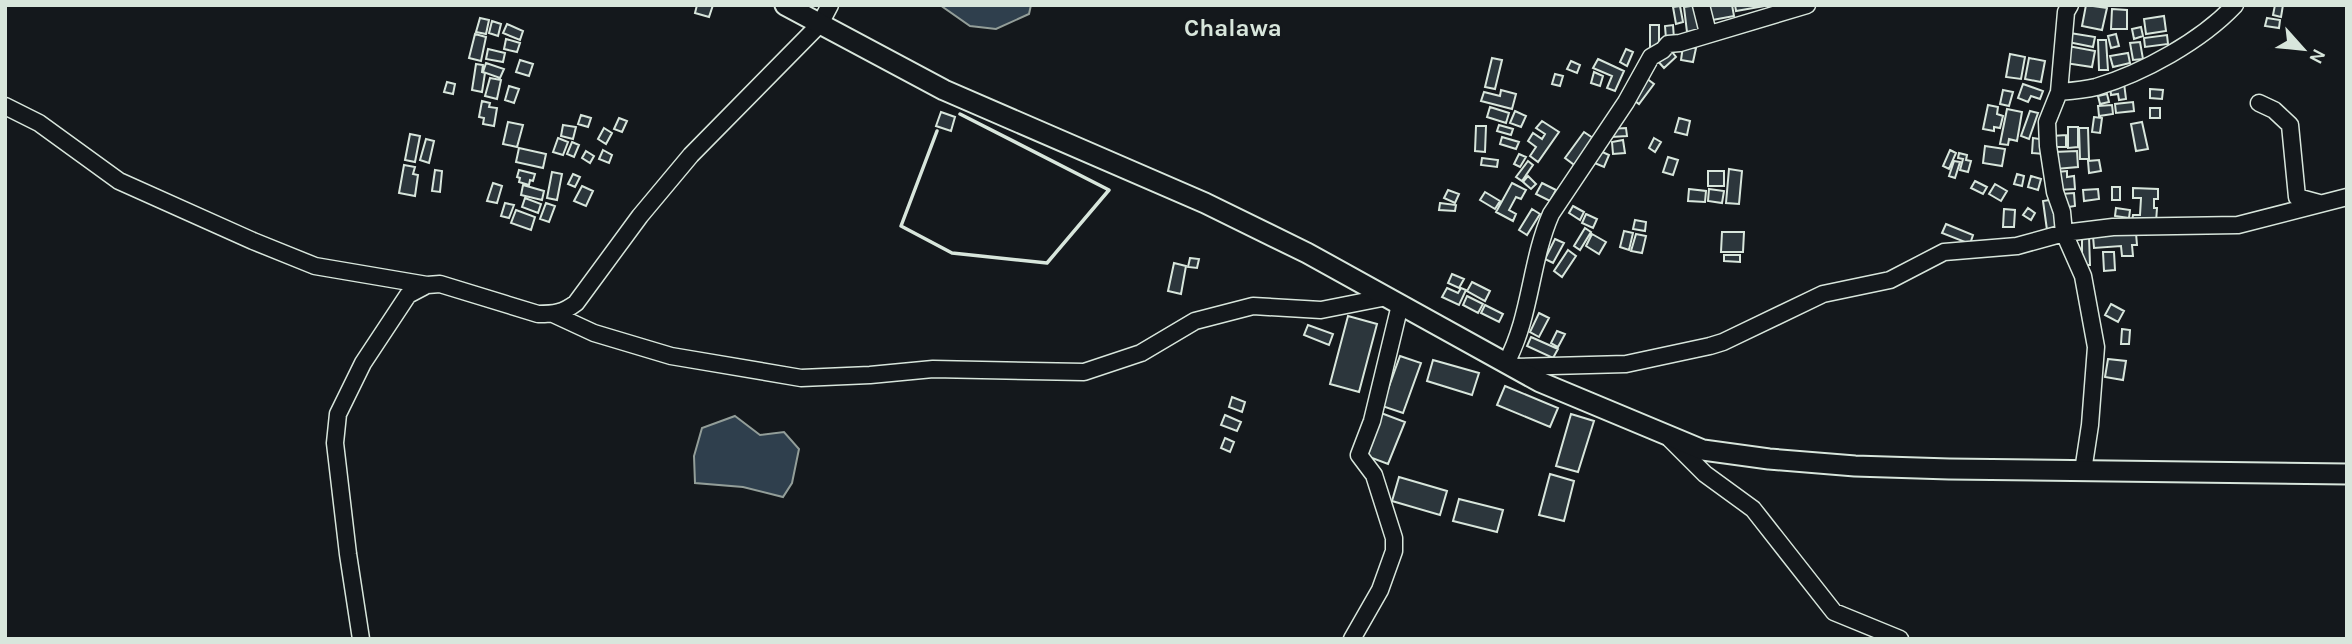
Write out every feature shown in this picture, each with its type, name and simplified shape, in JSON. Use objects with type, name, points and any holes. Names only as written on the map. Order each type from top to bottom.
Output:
[{"type":"street","points":[[785,5],[944,90],[1205,203],[1307,253],[1540,382],[1703,450],[1769,460],[1855,466],[2347,474]]},
{"type":"street","points":[[5,106],[39,123],[119,181],[253,241],[315,265],[427,285],[440,284],[538,314],[553,314],[565,311],[576,303],[640,216],[691,155],[820,24],[830,5]]},
{"type":"street","points":[[1701,5],[1708,33]]},
{"type":"street","points":[[1509,365],[1522,325],[1544,229],[1551,214],[1632,93],[1651,57],[1668,44],[1680,43],[1807,5]]},
{"type":"street","points":[[2070,5],[2066,12],[2059,92],[2047,122],[2055,192],[2062,212],[2064,233],[2083,276],[2095,347],[2090,425],[2083,471]]},
{"type":"street","points":[[2059,92],[2094,88],[2135,73],[2185,44],[2226,15],[2235,5]]},
{"type":"street","points":[[2259,103],[2274,110],[2290,125],[2297,197],[2321,204]]},
{"type":"street","points":[[1509,365],[1626,364],[1710,346],[1823,293],[1890,280],[1944,252],[2017,246],[2064,233],[2132,226],[2238,225],[2347,197]]},
{"type":"street","points":[[361,639],[335,443],[338,414],[363,363],[408,295],[427,285]]},
{"type":"street","points":[[553,314],[594,333],[671,356],[801,378],[933,369],[1084,372],[1141,353],[1195,321],[1253,306],[1321,310],[1394,301]]},
{"type":"street","points":[[1352,639],[1380,590],[1394,551],[1394,537],[1374,475],[1359,455],[1372,421],[1394,301]]},
{"type":"street","points":[[1669,437],[1705,474],[1753,509],[1834,612],[1900,639]]},
{"type":"water","points":[[940,5],[1031,5],[1029,14],[996,29],[970,26]]},
{"type":"water","points":[[735,416],[760,435],[784,432],[799,449],[792,483],[783,497],[743,487],[695,483],[694,456],[702,428]]},
{"type":"building","points":[[697,5],[713,5],[709,17],[695,13]]},
{"type":"building","points":[[1697,5],[1701,30],[1687,32],[1684,7]]},
{"type":"building","points":[[1704,5],[1732,5],[1734,16],[1707,21]]},
{"type":"building","points":[[1735,5],[1765,5],[1765,6],[1736,11]]},
{"type":"building","points":[[2086,5],[2107,8],[2102,30],[2082,26]]},
{"type":"building","points":[[2275,5],[2283,5],[2281,17],[2273,15]]},
{"type":"building","points":[[1680,6],[1683,22],[1676,24],[1673,7]]},
{"type":"building","points":[[2112,9],[2127,10],[2127,29],[2111,29]]},
{"type":"building","points":[[2164,16],[2166,31],[2146,34],[2144,19]]},
{"type":"building","points":[[480,18],[489,20],[486,34],[476,32]]},
{"type":"building","points":[[2267,18],[2280,20],[2279,28],[2265,26]]},
{"type":"building","points":[[492,21],[501,24],[498,36],[489,33]]},
{"type":"building","points":[[507,24],[523,31],[520,40],[503,33]]},
{"type":"building","points":[[1650,25],[1659,25],[1659,49],[1650,49]]},
{"type":"building","points":[[1673,25],[1674,39],[1666,39],[1665,26]]},
{"type":"building","points":[[2141,27],[2143,36],[2134,39],[2132,29]]},
{"type":"building","points":[[2070,33],[2095,37],[2093,47],[2068,42]]},
{"type":"building","points":[[475,34],[486,37],[481,61],[469,58]]},
{"type":"building","points":[[2116,34],[2119,46],[2111,48],[2108,36]]},
{"type":"building","points":[[2167,35],[2168,44],[2145,47],[2144,38]]},
{"type":"building","points":[[506,39],[520,43],[517,52],[504,49]]},
{"type":"building","points":[[2098,40],[2106,40],[2108,70],[2099,70]]},
{"type":"building","points":[[2140,42],[2143,59],[2133,60],[2130,43]]},
{"type":"building","points":[[1683,46],[1696,48],[1693,62],[1681,60]]},
{"type":"building","points":[[2068,46],[2095,51],[2092,67],[2065,63]]},
{"type":"building","points":[[1669,48],[1676,57],[1664,68],[1656,59]]},
{"type":"building","points":[[488,49],[505,53],[503,62],[486,59]]},
{"type":"building","points":[[1626,49],[1633,52],[1627,66],[1620,62]]},
{"type":"building","points":[[2128,53],[2130,63],[2113,67],[2110,56]]},
{"type":"building","points":[[2010,54],[2025,57],[2021,79],[2006,77]]},
{"type":"building","points":[[1492,58],[1502,60],[1495,89],[1485,87]]},
{"type":"building","points":[[2029,58],[2045,61],[2041,82],[2025,79]]},
{"type":"building","points":[[1598,59],[1624,71],[1615,91],[1607,88],[1612,76],[1593,68]]},
{"type":"building","points":[[520,60],[533,64],[529,76],[516,72]]},
{"type":"building","points":[[1571,61],[1580,65],[1577,73],[1567,69]]},
{"type":"building","points":[[486,63],[504,69],[500,78],[483,72]]},
{"type":"building","points":[[476,64],[483,65],[482,72],[485,73],[482,92],[472,90]]},
{"type":"building","points":[[1594,72],[1603,76],[1600,86],[1591,83]]},
{"type":"building","points":[[1555,74],[1563,76],[1560,86],[1552,84]]},
{"type":"building","points":[[490,78],[501,80],[497,99],[485,96]]},
{"type":"building","points":[[1646,78],[1654,84],[1639,104],[1631,98]]},
{"type":"building","points":[[447,82],[455,84],[453,94],[444,92]]},
{"type":"building","points":[[2124,83],[2126,99],[2119,100],[2118,94],[2111,95],[2110,85]]},
{"type":"building","points":[[2023,84],[2043,91],[2040,99],[2031,96],[2028,102],[2018,98]]},
{"type":"building","points":[[509,86],[519,89],[514,103],[505,100]]},
{"type":"building","points":[[2150,89],[2163,90],[2162,99],[2150,98]]},
{"type":"building","points":[[1501,90],[1516,94],[1512,109],[1481,101],[1484,92],[1500,96]]},
{"type":"building","points":[[2003,90],[2013,92],[2009,106],[2000,104]]},
{"type":"building","points":[[2107,94],[2109,102],[2100,104],[2098,96]]},
{"type":"building","points":[[482,101],[490,103],[489,107],[497,108],[494,126],[483,124],[484,118],[479,117]]},
{"type":"building","points":[[2133,102],[2134,111],[2116,113],[2115,104]]},
{"type":"building","points":[[1988,105],[1998,107],[1997,114],[2003,116],[2000,128],[1994,127],[1994,131],[1983,129]]},
{"type":"building","points":[[2112,105],[2113,114],[2099,116],[2098,106]]},
{"type":"building","points":[[1490,107],[1509,113],[1506,123],[1487,117]]},
{"type":"building","points":[[2150,108],[2160,108],[2160,118],[2150,118]]},
{"type":"building","points":[[2007,109],[2022,112],[2017,141],[2009,139],[2008,145],[2000,144]]},
{"type":"building","points":[[1515,111],[1526,116],[1521,127],[1510,123]]},
{"type":"building","points":[[2030,111],[2038,113],[2029,139],[2021,136]]},
{"type":"building","points":[[941,112],[955,117],[951,131],[936,126]]},
{"type":"building","points":[[581,115],[591,118],[588,127],[578,124]]},
{"type":"building","points":[[2094,117],[2102,118],[2100,133],[2092,132]]},
{"type":"building","points":[[619,118],[627,121],[622,132],[614,129]]},
{"type":"building","points":[[1679,118],[1690,121],[1687,135],[1675,132]]},
{"type":"building","points":[[1542,121],[1559,132],[1538,162],[1530,156],[1536,147],[1528,141],[1533,133],[1542,139],[1545,134],[1536,128]]},
{"type":"building","points":[[508,122],[523,125],[517,147],[503,144]]},
{"type":"building","points":[[2142,122],[2148,149],[2136,151],[2131,124]]},
{"type":"building","points":[[563,125],[576,127],[573,139],[561,136]]},
{"type":"building","points":[[1499,125],[1513,129],[1511,135],[1497,131]]},
{"type":"building","points":[[1476,126],[1486,126],[1485,152],[1475,151]]},
{"type":"building","points":[[2068,127],[2078,127],[2078,147],[2068,148]]},
{"type":"building","points":[[604,128],[612,133],[606,144],[598,139]]},
{"type":"building","points":[[1626,128],[1627,136],[1611,137],[1610,129]]},
{"type":"building","points":[[2079,128],[2088,128],[2089,159],[2080,159]]},
{"type":"building","points":[[1584,132],[1596,140],[1577,167],[1565,158]]},
{"type":"building","points":[[410,134],[420,136],[415,162],[405,160]]},
{"type":"building","points":[[2066,135],[2066,147],[2052,147],[2052,136]]},
{"type":"building","points":[[1502,137],[1519,142],[1516,149],[1500,144]]},
{"type":"building","points":[[558,138],[568,142],[563,155],[553,152]]},
{"type":"building","points":[[1654,138],[1661,142],[1655,152],[1649,148]]},
{"type":"building","points":[[2033,138],[2046,140],[2044,154],[2032,153]]},
{"type":"building","points":[[426,139],[434,141],[429,163],[420,160]]},
{"type":"building","points":[[1623,140],[1625,153],[1613,154],[1612,142]]},
{"type":"building","points":[[572,142],[579,145],[574,157],[567,154]]},
{"type":"building","points":[[1985,146],[2005,149],[2002,166],[1983,163]]},
{"type":"building","points":[[519,148],[546,154],[543,168],[516,162]]},
{"type":"building","points":[[603,150],[612,155],[609,163],[599,159]]},
{"type":"building","points":[[1598,150],[1609,155],[1604,167],[1592,162]]},
{"type":"building","points":[[1950,150],[1956,153],[1949,169],[1943,166]]},
{"type":"building","points":[[586,151],[594,156],[590,163],[582,158]]},
{"type":"building","points":[[2077,151],[2078,167],[2056,169],[2054,152]]},
{"type":"building","points":[[1959,153],[1967,155],[1966,160],[1971,161],[1968,172],[1960,170],[1963,159],[1958,158]]},
{"type":"building","points":[[1519,154],[1526,157],[1520,167],[1514,164]]},
{"type":"building","points":[[1668,157],[1678,160],[1673,175],[1663,172]]},
{"type":"building","points":[[1482,158],[1498,160],[1497,167],[1481,165]]},
{"type":"building","points":[[2099,160],[2101,171],[2089,173],[2088,161]]},
{"type":"building","points":[[1528,161],[1533,165],[1522,181],[1516,177]]},
{"type":"building","points":[[1954,161],[1960,162],[1955,178],[1949,176]]},
{"type":"building","points":[[404,165],[415,167],[413,174],[418,175],[415,196],[399,193]]},
{"type":"building","points":[[1729,169],[1742,171],[1739,204],[1726,203]]},
{"type":"building","points":[[435,170],[442,171],[440,192],[432,191]]},
{"type":"building","points":[[519,170],[535,174],[529,185],[519,182]]},
{"type":"building","points":[[1708,171],[1724,171],[1724,186],[1708,186]]},
{"type":"building","points":[[2067,171],[2067,177],[2074,176],[2075,189],[2058,190],[2057,172]]},
{"type":"building","points":[[552,172],[562,174],[557,200],[547,198]]},
{"type":"building","points":[[573,174],[580,177],[575,187],[568,184]]},
{"type":"building","points":[[2017,174],[2024,176],[2022,186],[2014,184]]},
{"type":"building","points":[[1528,176],[1536,184],[1531,189],[1523,182]]},
{"type":"building","points":[[2031,176],[2041,179],[2038,190],[2028,187]]},
{"type":"building","points":[[1975,181],[1987,187],[1983,194],[1971,188]]},
{"type":"building","points":[[493,183],[502,186],[497,203],[487,201]]},
{"type":"building","points":[[1512,183],[1526,190],[1521,199],[1516,197],[1509,210],[1516,214],[1513,221],[1496,212]]},
{"type":"building","points":[[1542,183],[1556,190],[1550,201],[1536,194]]},
{"type":"building","points":[[1995,184],[2007,191],[2001,201],[1989,194]]},
{"type":"building","points":[[523,185],[544,191],[542,200],[521,195]]},
{"type":"building","points":[[582,186],[593,191],[586,206],[574,201]]},
{"type":"building","points":[[2112,187],[2120,187],[2120,200],[2112,200]]},
{"type":"building","points":[[2133,188],[2158,189],[2158,199],[2154,199],[2154,208],[2157,208],[2156,222],[2132,221],[2133,215],[2140,215],[2141,198],[2133,198]]},
{"type":"building","points":[[1689,189],[1706,191],[1705,202],[1688,201]]},
{"type":"building","points":[[1709,189],[1724,191],[1722,203],[1708,201]]},
{"type":"building","points":[[2098,189],[2099,199],[2084,201],[2083,190]]},
{"type":"building","points":[[1448,190],[1459,194],[1455,203],[1444,198]]},
{"type":"building","points":[[1485,192],[1500,201],[1495,209],[1480,200]]},
{"type":"building","points":[[2074,193],[2075,206],[2062,208],[2061,194]]},
{"type":"building","points":[[525,198],[541,204],[538,213],[522,207]]},
{"type":"building","points":[[2056,199],[2059,228],[2047,230],[2043,201]]},
{"type":"building","points":[[505,203],[514,205],[509,218],[501,216]]},
{"type":"building","points":[[546,203],[555,206],[549,222],[540,219]]},
{"type":"building","points":[[1440,203],[1456,205],[1455,211],[1439,210]]},
{"type":"building","points":[[1573,206],[1584,212],[1580,220],[1569,213]]},
{"type":"building","points":[[2028,208],[2035,213],[2031,220],[2023,215]]},
{"type":"building","points":[[2116,208],[2130,210],[2129,218],[2115,216]]},
{"type":"building","points":[[1532,209],[1540,214],[1527,235],[1519,230]]},
{"type":"building","points":[[2004,209],[2015,210],[2014,227],[2003,227]]},
{"type":"building","points":[[516,210],[535,217],[531,230],[511,223]]},
{"type":"building","points":[[1586,214],[1597,219],[1593,228],[1582,223]]},
{"type":"building","points":[[1635,220],[1646,222],[1645,231],[1633,229]]},
{"type":"building","points":[[1946,224],[1973,235],[1970,244],[1942,233]]},
{"type":"building","points":[[1585,228],[1591,232],[1580,250],[1574,246]]},
{"type":"building","points":[[1624,231],[1633,233],[1629,250],[1620,247]]},
{"type":"building","points":[[1722,232],[1744,232],[1743,252],[1721,252]]},
{"type":"building","points":[[2136,233],[2137,245],[2132,245],[2133,256],[2122,256],[2121,246],[2094,248],[2093,236]]},
{"type":"building","points":[[1592,234],[1606,242],[1599,254],[1586,246]]},
{"type":"building","points":[[1636,234],[1646,236],[1642,253],[1631,251]]},
{"type":"building","points":[[2089,236],[2090,265],[2082,265],[2082,237]]},
{"type":"building","points":[[1555,239],[1564,243],[1553,263],[1545,259]]},
{"type":"building","points":[[1568,250],[1576,256],[1562,277],[1554,271]]},
{"type":"building","points":[[2103,252],[2114,252],[2115,270],[2104,271]]},
{"type":"building","points":[[1724,255],[1740,255],[1740,262],[1724,261]]},
{"type":"building","points":[[1190,258],[1199,259],[1197,268],[1188,267]]},
{"type":"building","points":[[1174,263],[1186,266],[1181,294],[1168,291]]},
{"type":"building","points":[[1452,274],[1464,279],[1459,288],[1448,283]]},
{"type":"building","points":[[1472,282],[1490,291],[1485,301],[1467,291]]},
{"type":"building","points":[[1447,288],[1458,293],[1461,288],[1466,290],[1459,305],[1442,297]]},
{"type":"building","points":[[1467,296],[1483,304],[1478,313],[1463,305]]},
{"type":"building","points":[[2111,304],[2124,311],[2118,322],[2105,315]]},
{"type":"building","points":[[1485,305],[1503,314],[1499,322],[1481,313]]},
{"type":"building","points":[[1539,313],[1549,318],[1539,337],[1530,332]]},
{"type":"building","points":[[1348,316],[1377,324],[1359,392],[1330,384]]},
{"type":"building","points":[[1308,325],[1333,334],[1329,345],[1304,335]]},
{"type":"building","points":[[2122,329],[2130,330],[2129,344],[2121,344]]},
{"type":"building","points":[[1557,331],[1565,334],[1558,347],[1551,343]]},
{"type":"building","points":[[1531,337],[1558,349],[1553,358],[1527,346]]},
{"type":"building","points":[[1400,356],[1421,363],[1403,413],[1382,406]]},
{"type":"building","points":[[2108,359],[2126,361],[2123,380],[2105,377]]},
{"type":"building","points":[[1433,360],[1479,373],[1472,395],[1427,381]]},
{"type":"building","points":[[1505,386],[1558,408],[1550,427],[1497,405]]},
{"type":"building","points":[[1232,397],[1245,402],[1242,412],[1229,407]]},
{"type":"building","points":[[1381,413],[1405,422],[1388,464],[1364,455]]},
{"type":"building","points":[[1571,414],[1594,421],[1578,472],[1556,466]]},
{"type":"building","points":[[1225,415],[1241,422],[1237,431],[1221,425]]},
{"type":"building","points":[[1225,438],[1234,442],[1230,452],[1221,448]]},
{"type":"building","points":[[1550,474],[1574,481],[1564,521],[1539,515]]},
{"type":"building","points":[[1399,477],[1447,491],[1440,515],[1392,501]]},
{"type":"building","points":[[1459,499],[1503,510],[1497,532],[1453,521]]},
{"type":"wall","points":[[937,131],[901,226],[952,253],[1047,263],[1109,190],[960,114]]},
{"type":"district","name":"Chalawa","points":[[1233,28]]}]
